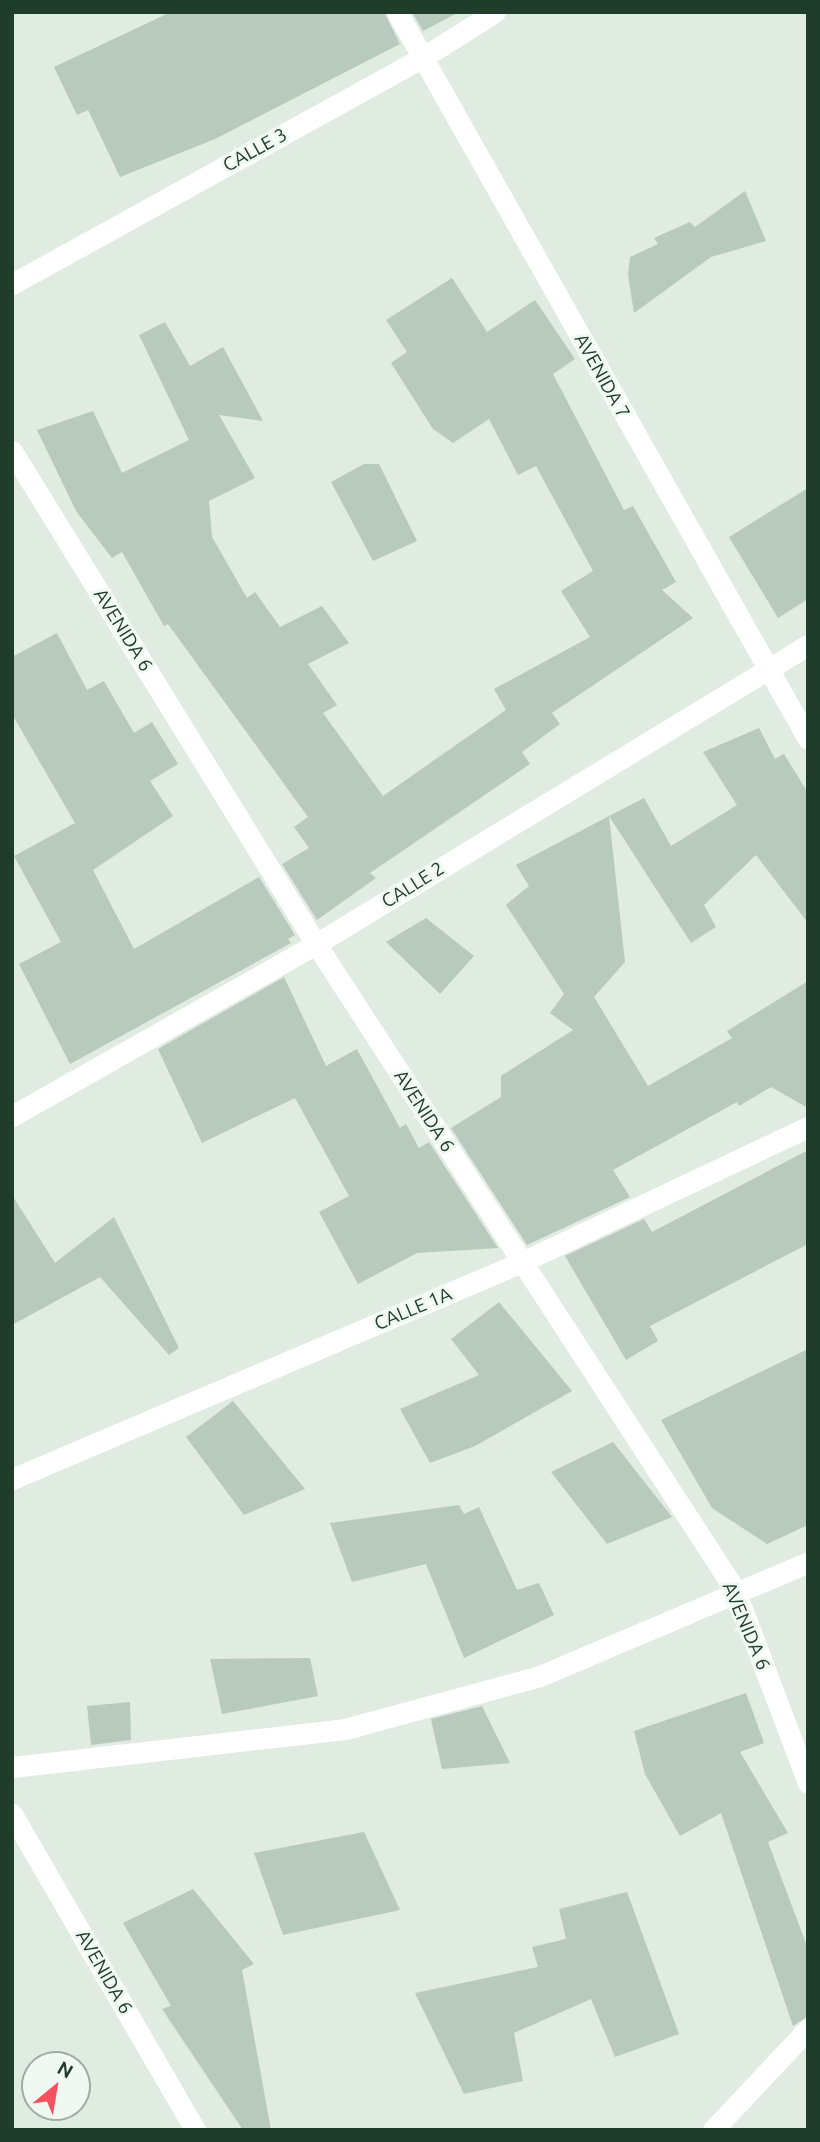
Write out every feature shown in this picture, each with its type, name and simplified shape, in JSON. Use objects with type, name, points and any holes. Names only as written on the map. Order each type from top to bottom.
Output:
[{"type":"street","name":"AVENIDA 7","points":[[397,12],[808,739]]},
{"type":"street","name":"CALLE 3","points":[[12,284],[422,58],[495,12]]},
{"type":"street","name":"AVENIDA 6","points":[[12,451],[316,944],[735,1590],[808,1783]]},
{"type":"street","name":"CALLE 2","points":[[12,1116],[316,944],[766,667],[808,645]]},
{"type":"street","name":"CALLE 1A","points":[[12,1479],[522,1262],[808,1127]]},
{"type":"street","points":[[12,1767],[345,1730],[540,1676],[735,1590],[808,1562]]},
{"type":"street","name":"AVENIDA 6","points":[[12,1814],[195,2130]]},
{"type":"street","points":[[713,2130],[808,2029]]},
{"type":"building","points":[[171,12],[384,12],[400,44],[215,139],[120,177],[88,110],[77,115],[54,67]]},
{"type":"building","points":[[412,12],[459,12],[423,31]]},
{"type":"building","points":[[745,191],[766,241],[711,257],[634,313],[628,275],[630,257],[658,244],[654,238],[690,222],[695,227]]},
{"type":"building","points":[[452,278],[487,332],[535,300],[575,359],[553,374],[624,510],[633,506],[676,582],[662,590],[693,618],[552,713],[560,724],[522,752],[530,764],[370,873],[376,878],[317,920],[282,864],[309,848],[294,827],[308,817],[168,624],[164,626],[122,552],[112,558],[76,511],[37,430],[93,411],[122,473],[189,440],[139,335],[165,322],[190,366],[223,347],[263,421],[219,415],[255,478],[209,501],[212,537],[247,598],[255,592],[280,627],[322,606],[349,643],[308,664],[337,705],[323,713],[383,796],[506,710],[494,689],[590,637],[561,591],[593,571],[536,466],[518,475],[489,419],[453,443],[433,429],[391,363],[407,352],[386,320]]},
{"type":"building","points":[[364,464],[379,464],[417,541],[373,561],[331,482]]},
{"type":"building","points":[[808,488],[808,599],[778,618],[729,537]]},
{"type":"building","points":[[57,633],[87,690],[104,681],[134,733],[152,722],[178,764],[150,781],[173,816],[93,870],[134,949],[259,877],[295,935],[288,939],[291,943],[70,1064],[19,964],[61,942],[14,856],[75,823],[12,714],[12,657]]},
{"type":"building","points":[[759,728],[775,759],[784,754],[808,793],[808,923],[756,855],[704,905],[716,927],[691,943],[609,816],[644,798],[671,846],[737,805],[703,752]]},
{"type":"building","points":[[609,816],[625,962],[594,997],[648,1086],[732,1038],[727,1031],[808,981],[808,1108],[771,1087],[739,1106],[737,1102],[613,1170],[630,1197],[527,1245],[451,1128],[501,1097],[501,1076],[573,1030],[550,1013],[564,994],[506,905],[529,886],[516,865]]},
{"type":"building","points":[[426,918],[474,956],[440,994],[386,942]]},
{"type":"building","points":[[284,977],[326,1066],[357,1049],[400,1128],[406,1124],[419,1148],[429,1142],[498,1248],[417,1253],[358,1284],[319,1212],[349,1196],[295,1098],[202,1143],[158,1049]]},
{"type":"building","points":[[808,1150],[808,1244],[650,1326],[658,1341],[626,1360],[565,1256],[644,1219],[652,1232]]},
{"type":"building","points":[[12,1195],[55,1263],[114,1217],[179,1348],[169,1355],[100,1277],[12,1325]]},
{"type":"building","points":[[499,1302],[572,1391],[475,1446],[430,1463],[400,1409],[479,1375],[451,1339]]},
{"type":"building","points":[[808,1349],[808,1525],[767,1544],[712,1508],[661,1420]]},
{"type":"building","points":[[233,1401],[305,1489],[244,1515],[186,1437]]},
{"type":"building","points":[[613,1442],[672,1517],[607,1544],[551,1472]]},
{"type":"building","points":[[459,1505],[464,1514],[479,1507],[517,1590],[539,1583],[554,1615],[464,1658],[426,1564],[352,1582],[330,1523]]},
{"type":"building","points":[[310,1658],[318,1696],[222,1714],[210,1659]]},
{"type":"building","points":[[746,1693],[764,1743],[740,1752],[788,1833],[768,1842],[808,1949],[808,2016],[793,2026],[721,1813],[680,1836],[645,1774],[634,1731]]},
{"type":"building","points":[[130,1702],[131,1740],[91,1745],[87,1706]]},
{"type":"building","points":[[482,1706],[510,1763],[442,1769],[431,1719]]},
{"type":"building","points":[[364,1832],[400,1910],[283,1935],[254,1853]]},
{"type":"building","points":[[193,1889],[254,1964],[242,1970],[271,2130],[243,2130],[162,2009],[171,2006],[123,1923]]},
{"type":"building","points":[[627,1892],[679,2034],[615,2057],[591,1999],[514,2033],[523,2081],[464,2094],[415,1993],[538,1967],[532,1947],[566,1939],[559,1909]]}]
